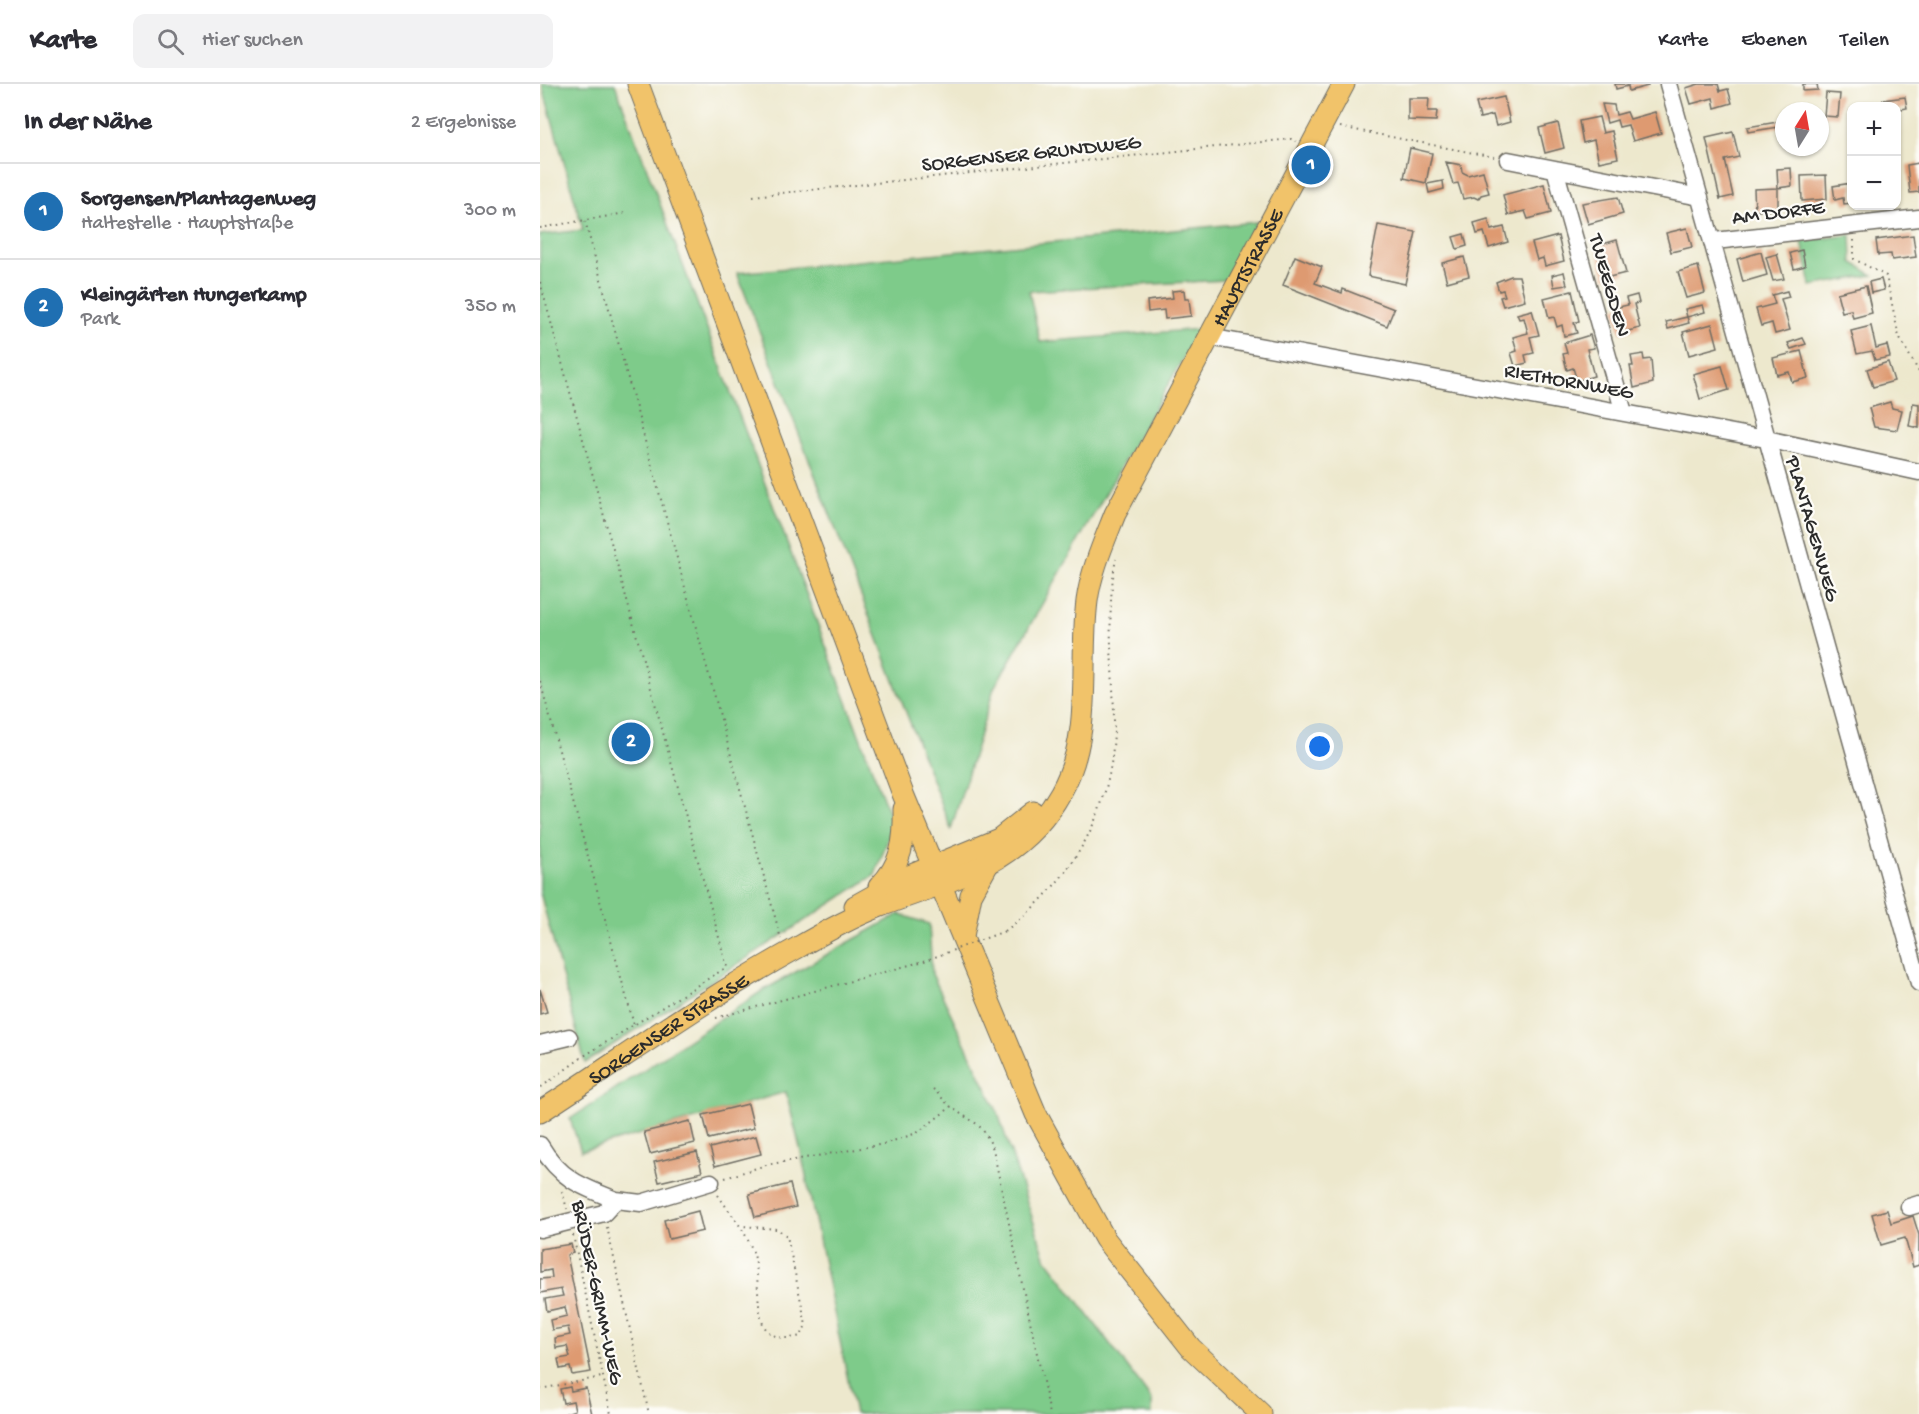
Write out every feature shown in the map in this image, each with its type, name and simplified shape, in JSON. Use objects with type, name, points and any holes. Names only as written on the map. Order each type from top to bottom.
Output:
[{"type":"main road","points":[[638,84],[903,794],[1036,1114],[1105,1239],[1191,1348],[1262,1414]]},
{"type":"main road","name":"HAUPTSTRASSE","points":[[1084,695],[1087,598],[1114,514],[1344,84]]},
{"type":"main road","points":[[791,951],[876,908],[987,866],[1018,844],[1038,825],[1061,793],[1076,758],[1084,695]]},
{"type":"main road","points":[[791,951],[871,895],[933,865],[999,839],[1029,816],[1053,788],[1069,756],[1084,695]]},
{"type":"main road","points":[[871,895],[892,874],[902,855],[905,834],[903,794]]},
{"type":"main road","points":[[963,936],[971,895],[987,866]]},
{"type":"main road","name":"SORGENSER STRASSE","points":[[540,1112],[640,1034],[791,951]]},
{"type":"street","name":"PLANTAGENWEG","points":[[1668,84],[1715,242],[1766,439],[1919,983]]},
{"type":"street","points":[[1508,160],[1700,197]]},
{"type":"street","name":"TWEEGDEN","points":[[1555,169],[1624,413]]},
{"type":"street","name":"AM DORFE","points":[[1715,242],[1919,218]]},
{"type":"street","name":"RIETHORNWEG","points":[[1209,337],[1766,439],[1919,472]]},
{"type":"street","points":[[540,1044],[569,1037]]},
{"type":"street","points":[[540,1145],[563,1176],[579,1186],[616,1200],[641,1203],[711,1182]]},
{"type":"street","points":[[540,1229],[604,1213],[616,1200]]},
{"type":"path","points":[[1324,123],[1508,160]]},
{"type":"path","name":"SORGENSER GRUNDWEG","points":[[753,196],[1291,139],[1311,148]]},
{"type":"path","points":[[540,228],[626,213]]},
{"type":"path","points":[[585,221],[791,951]]},
{"type":"path","points":[[1854,225],[1854,259],[1886,276],[1899,337],[1919,372]]},
{"type":"path","points":[[540,282],[727,967],[640,1034],[584,1056],[540,1088]]},
{"type":"path","points":[[726,1013],[885,974],[1005,931],[1030,912],[1064,876],[1092,829],[1105,793],[1113,756],[1110,607],[1117,558]]},
{"type":"path","points":[[540,681],[640,1034]]},
{"type":"path","points":[[933,1089],[951,1107],[977,1121],[986,1133],[993,1149],[1050,1414]]},
{"type":"path","points":[[742,1226],[777,1229],[787,1236],[806,1325],[801,1336],[786,1339],[773,1335],[764,1327],[755,1258],[742,1226],[726,1207],[711,1182],[766,1165],[884,1144],[917,1132],[951,1107]]},
{"type":"path","name":"BRÜDER-GRIMM-WEG","points":[[563,1176],[562,1191],[611,1414]]},
{"type":"path","points":[[604,1213],[649,1414]]},
{"type":"path","points":[[540,1389],[603,1377]]},
{"type":"green space","points":[[542,84],[615,84],[893,825],[875,875],[585,1063],[540,892],[540,235],[583,230]]},
{"type":"green space","points":[[1257,222],[1225,280],[1029,291],[1040,342],[1200,329],[994,688],[951,829],[737,273]]},
{"type":"green space","points":[[1851,235],[1852,262],[1873,275],[1811,286],[1802,241]]},
{"type":"green space","points":[[899,914],[929,924],[932,974],[998,1113],[1045,1257],[1152,1400],[1152,1414],[855,1414],[801,1152],[786,1092],[581,1151],[570,1119],[762,991]]},
{"type":"building","points":[[1615,84],[1647,84],[1648,86],[1629,91],[1628,86],[1616,89]]},
{"type":"building","points":[[1699,84],[1718,84],[1720,91],[1728,89],[1732,103],[1715,108],[1713,98],[1691,104],[1686,88]]},
{"type":"building","points":[[1803,84],[1817,84],[1818,90],[1803,91]]},
{"type":"building","points":[[1826,93],[1840,94],[1838,117],[1829,116],[1829,102],[1825,102]]},
{"type":"building","points":[[1504,97],[1510,122],[1496,126],[1493,115],[1480,118],[1476,103]]},
{"type":"building","points":[[1905,97],[1907,108],[1901,109],[1901,102],[1883,102],[1883,100]]},
{"type":"building","points":[[1408,98],[1429,98],[1428,111],[1437,111],[1436,121],[1408,120]]},
{"type":"building","points":[[1602,104],[1614,105],[1616,115],[1627,112],[1630,119],[1655,112],[1661,133],[1633,141],[1628,125],[1619,127],[1617,120],[1607,123]]},
{"type":"building","points":[[1599,117],[1603,133],[1612,131],[1618,158],[1599,162],[1594,140],[1583,143],[1579,121]]},
{"type":"building","points":[[1775,122],[1775,128],[1748,132],[1747,127]]},
{"type":"building","points":[[1558,123],[1564,148],[1545,153],[1539,128]]},
{"type":"building","points":[[1733,132],[1739,157],[1725,160],[1733,196],[1720,199],[1706,138]]},
{"type":"building","points":[[1410,148],[1432,153],[1426,183],[1404,178]]},
{"type":"building","points":[[1446,162],[1461,165],[1462,172],[1468,175],[1483,171],[1489,193],[1481,195],[1478,199],[1474,197],[1463,199],[1458,183],[1453,184]]},
{"type":"building","points":[[1919,163],[1919,192],[1910,193],[1907,165]]},
{"type":"building","points":[[1791,168],[1792,186],[1778,188],[1777,169]]},
{"type":"building","points":[[1826,175],[1827,199],[1802,201],[1801,176]]},
{"type":"building","points":[[1443,181],[1444,189],[1429,193],[1427,184]]},
{"type":"building","points":[[1544,184],[1551,213],[1528,219],[1525,211],[1508,215],[1503,195]]},
{"type":"building","points":[[1847,184],[1847,204],[1844,204],[1843,198],[1835,200],[1833,186]]},
{"type":"building","points":[[1778,188],[1778,210],[1755,211],[1754,189]]},
{"type":"building","points":[[1618,197],[1623,214],[1588,224],[1582,203]]},
{"type":"building","points":[[1488,219],[1491,230],[1504,227],[1508,242],[1489,248],[1484,232],[1477,234],[1474,223]]},
{"type":"building","points":[[1378,225],[1416,232],[1405,284],[1368,276]]},
{"type":"building","points":[[1687,228],[1692,247],[1671,252],[1666,233]]},
{"type":"building","points":[[1464,234],[1467,246],[1457,249],[1453,237]]},
{"type":"building","points":[[1913,235],[1916,257],[1892,260],[1891,254],[1878,255],[1876,240]]},
{"type":"building","points":[[1558,236],[1564,261],[1545,266],[1543,258],[1537,260],[1532,243]]},
{"type":"building","points":[[1617,240],[1626,273],[1605,278],[1596,246]]},
{"type":"building","points":[[1802,250],[1805,266],[1794,269],[1790,253]]},
{"type":"building","points":[[1761,252],[1767,275],[1743,282],[1737,259]]},
{"type":"building","points":[[1777,254],[1784,279],[1773,281],[1766,257]]},
{"type":"building","points":[[1295,256],[1322,267],[1315,283],[1342,293],[1343,289],[1394,309],[1387,326],[1283,285]]},
{"type":"building","points":[[1464,257],[1469,276],[1447,282],[1442,263]]},
{"type":"building","points":[[1698,266],[1705,293],[1686,298],[1678,272]]},
{"type":"building","points":[[1564,272],[1567,285],[1554,287],[1552,275]]},
{"type":"building","points":[[1511,276],[1519,276],[1525,300],[1503,306],[1500,297],[1505,296],[1503,290],[1499,291],[1496,282]]},
{"type":"building","points":[[1881,279],[1884,290],[1871,293],[1869,282]]},
{"type":"building","points":[[1866,286],[1872,313],[1853,318],[1851,310],[1842,312],[1837,293]]},
{"type":"building","points":[[1184,290],[1185,299],[1189,299],[1191,316],[1165,319],[1164,310],[1148,312],[1147,301],[1173,298],[1172,291]]},
{"type":"building","points":[[1572,291],[1579,321],[1574,323],[1577,333],[1564,336],[1562,325],[1557,327],[1554,317],[1549,318],[1544,298]]},
{"type":"building","points":[[1787,291],[1789,297],[1781,299],[1790,330],[1775,334],[1772,323],[1761,326],[1756,309],[1775,304],[1772,295]]},
{"type":"building","points":[[1637,295],[1639,303],[1634,304],[1640,328],[1620,333],[1614,308],[1628,305],[1626,298]]},
{"type":"building","points":[[1703,305],[1705,312],[1687,317],[1685,309]]},
{"type":"building","points":[[1532,310],[1539,335],[1530,337],[1534,353],[1525,355],[1527,363],[1515,366],[1511,353],[1517,351],[1513,337],[1528,333],[1524,318],[1519,319],[1517,314]]},
{"type":"building","points":[[1687,317],[1689,323],[1668,329],[1666,322]]},
{"type":"building","points":[[1712,324],[1718,347],[1689,355],[1683,332]]},
{"type":"building","points":[[1871,326],[1876,348],[1887,345],[1890,357],[1875,360],[1872,351],[1857,354],[1851,331]]},
{"type":"building","points":[[1590,335],[1594,348],[1587,349],[1594,376],[1577,381],[1573,368],[1567,370],[1563,354],[1567,353],[1564,343]]},
{"type":"building","points":[[1803,338],[1806,344],[1791,349],[1788,343]]},
{"type":"building","points":[[1801,351],[1808,378],[1792,382],[1789,372],[1777,375],[1773,358]]},
{"type":"building","points":[[1643,354],[1644,360],[1651,359],[1653,383],[1634,388],[1630,366],[1633,366],[1631,356]]},
{"type":"building","points":[[1888,362],[1894,381],[1873,387],[1867,369]]},
{"type":"building","points":[[1722,366],[1729,390],[1700,399],[1693,374]]},
{"type":"building","points":[[1890,402],[1892,408],[1902,410],[1897,430],[1874,427],[1869,408]]},
{"type":"building","points":[[1913,403],[1919,404],[1919,428],[1909,426]]},
{"type":"building","points":[[540,989],[547,1012],[540,1014]]},
{"type":"building","points":[[748,1104],[754,1128],[709,1139],[703,1115]]},
{"type":"building","points":[[690,1121],[695,1143],[650,1154],[644,1132]]},
{"type":"building","points":[[756,1136],[761,1154],[715,1166],[710,1148]]},
{"type":"building","points":[[697,1152],[702,1172],[659,1182],[654,1162]]},
{"type":"building","points":[[790,1184],[796,1207],[755,1217],[749,1194]]},
{"type":"building","points":[[1887,1210],[1891,1223],[1913,1216],[1919,1235],[1919,1265],[1913,1267],[1905,1238],[1881,1245],[1872,1214]]},
{"type":"building","points":[[698,1211],[703,1231],[669,1239],[664,1220]]},
{"type":"building","points":[[571,1244],[573,1253],[567,1255],[591,1372],[572,1375],[570,1367],[560,1369],[558,1359],[570,1357],[567,1346],[556,1348],[555,1338],[570,1335],[568,1327],[552,1330],[550,1320],[567,1316],[565,1307],[547,1311],[545,1299],[563,1296],[561,1289],[540,1293],[540,1279],[552,1278],[551,1270],[540,1272],[540,1249]]},
{"type":"building","points":[[570,1387],[571,1391],[586,1388],[592,1414],[564,1414],[575,1410],[573,1401],[563,1403],[560,1389]]},
{"type":"place","name":"Sorgensen/Plantagenweg","points":[[1311,165]]},
{"type":"place","name":"Kleingärten Hungerkamp","points":[[631,742]]}]
